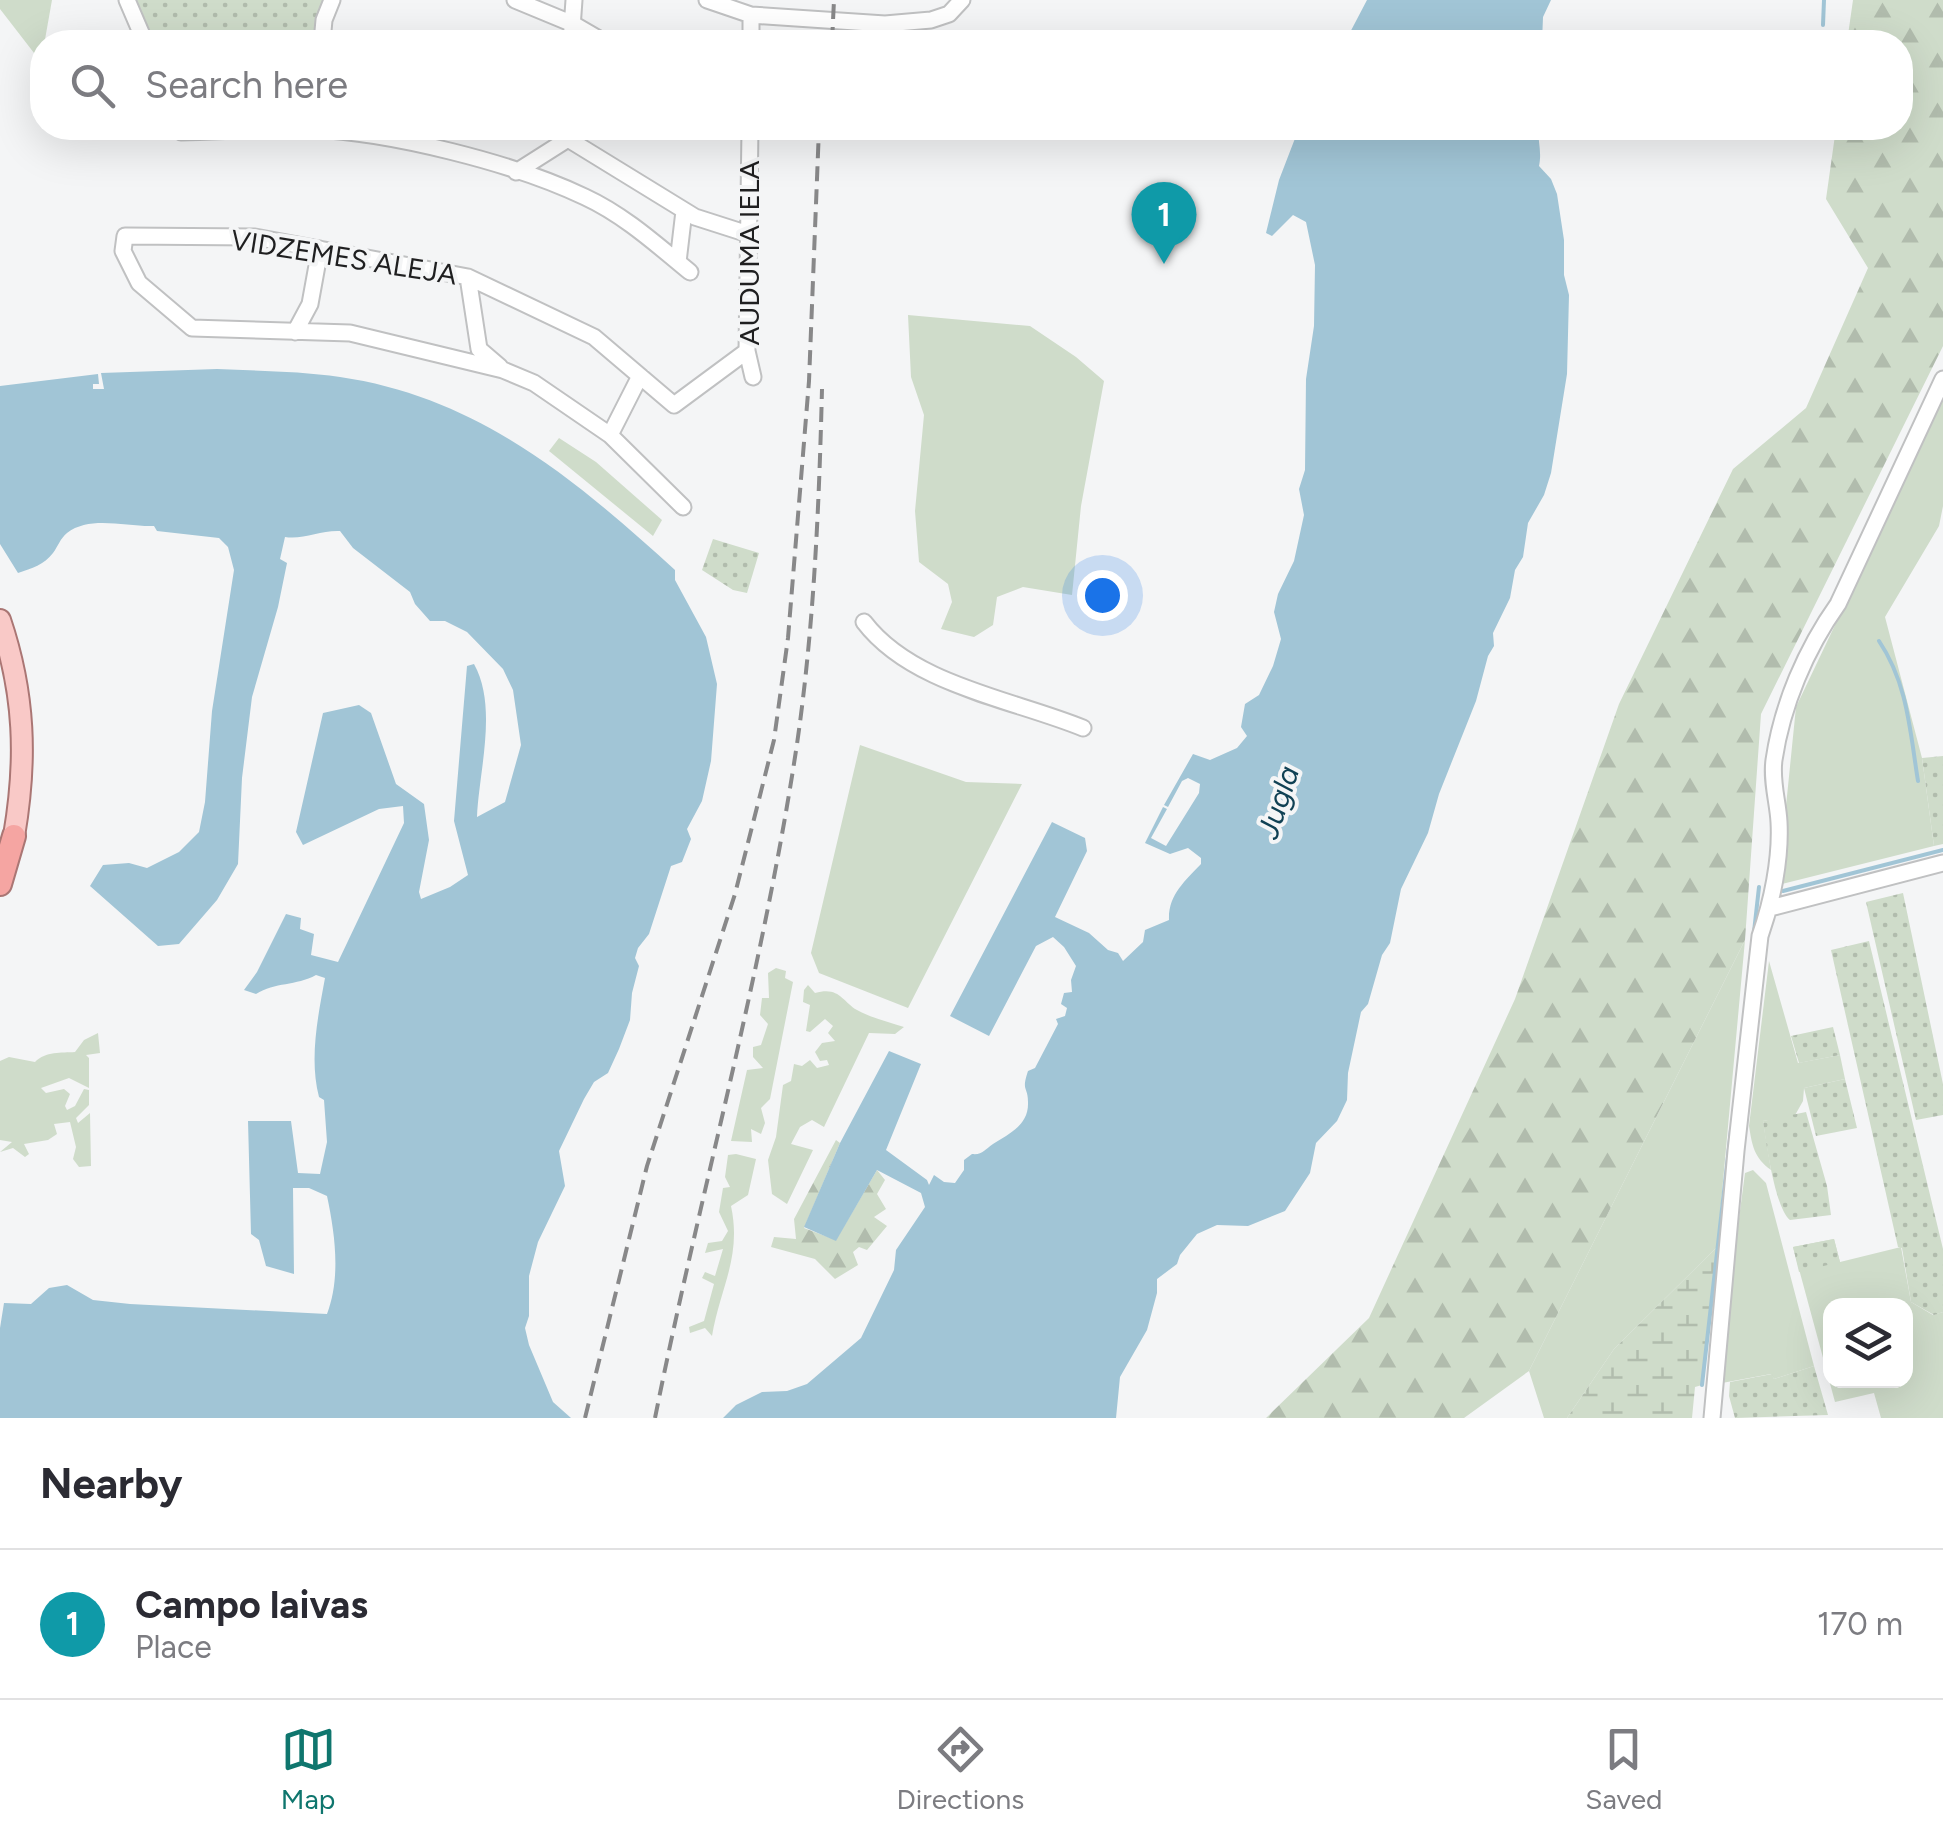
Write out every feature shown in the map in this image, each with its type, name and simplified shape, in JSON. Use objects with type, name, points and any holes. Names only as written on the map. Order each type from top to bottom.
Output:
[{"type":"highway","points":[[0,857],[14,836]]},
{"type":"highway","points":[[0,884],[14,836]]},
{"type":"main road","points":[[0,620],[12,657],[22,715],[23,782],[14,836]]},
{"type":"street","points":[[127,0],[139,30]]},
{"type":"street","points":[[323,30],[332,0]]},
{"type":"street","points":[[515,0],[584,30]]},
{"type":"street","points":[[573,30],[574,0]]},
{"type":"street","points":[[708,0],[751,14],[772,8],[884,24],[932,20],[948,14],[962,0]]},
{"type":"street","points":[[751,14],[751,30]]},
{"type":"street","points":[[390,140],[516,172],[585,197],[635,226],[684,267],[684,211]]},
{"type":"street","points":[[516,172],[559,140]]},
{"type":"street","points":[[579,140],[684,211],[732,232],[748,234]]},
{"type":"street","name":"AUDUMA IELA","points":[[750,140],[747,351],[753,377]]},
{"type":"street","name":"VIDZEMES ALEJA","points":[[296,332],[192,328],[139,283],[123,251],[125,236],[255,237],[468,277],[594,336],[674,405],[747,351]]},
{"type":"street","points":[[320,249],[310,304],[296,332],[367,336],[503,370],[534,383],[610,434],[684,507]]},
{"type":"street","points":[[468,277],[479,348],[503,370]]},
{"type":"street","points":[[310,304],[337,332]]},
{"type":"street","points":[[610,434],[640,376]]},
{"type":"street","points":[[1712,1418],[1760,936],[1770,908],[1780,828],[1774,762],[1786,712],[1818,632],[1838,604],[1943,378]]},
{"type":"street","points":[[864,622],[875,636],[944,682],[1083,728]]},
{"type":"street","points":[[1770,908],[1943,863]]},
{"type":"green space","points":[[0,0],[52,0],[47,30],[30,30],[30,48],[0,9]]},
{"type":"green space","points":[[132,0],[328,0],[320,30],[144,30]]},
{"type":"green space","points":[[1853,0],[1943,0],[1943,346],[1761,714],[1745,940],[1529,1371],[1464,1418],[1266,1418],[1369,1318],[1515,999],[1619,704],[1733,469],[1806,408],[1868,268],[1826,199],[1834,140],[1913,140],[1913,30],[1849,30]]},
{"type":"green space","points":[[908,315],[1030,326],[1104,381],[1081,506],[1072,595],[1023,587],[997,597],[993,625],[974,637],[941,629],[952,602],[948,584],[919,562],[915,511],[924,415],[911,377]]},
{"type":"green space","points":[[1943,398],[1943,506],[1939,526],[1885,617],[1922,758],[1934,846],[1778,885],[1796,707]]},
{"type":"green space","points":[[559,438],[596,462],[662,520],[653,536],[549,451]]},
{"type":"green space","points":[[713,539],[759,553],[747,593],[733,590],[702,570]]},
{"type":"green space","points":[[860,745],[966,782],[1022,784],[908,1008],[819,973],[811,953]]},
{"type":"green space","points":[[1943,756],[1943,844],[1934,846],[1922,758]]},
{"type":"green space","points":[[1903,893],[1943,1084],[1943,1115],[1916,1120],[1866,902]]},
{"type":"green space","points":[[1745,940],[1717,1247],[1614,1349],[1567,1418],[1544,1418],[1529,1371]]},
{"type":"green space","points":[[1869,941],[1943,1249],[1943,1312],[1934,1315],[1910,1298],[1831,950]]},
{"type":"green space","points":[[1769,961],[1798,1063],[1840,1055],[1845,1079],[1804,1088],[1803,1101],[1794,1117],[1763,1121],[1771,1170],[1755,1151],[1749,1126]]},
{"type":"green space","points":[[776,968],[786,971],[785,978],[793,982],[770,1099],[761,1108],[765,1123],[761,1134],[751,1129],[752,1142],[731,1141],[747,1070],[763,1068],[753,1057],[753,1047],[761,1045],[768,1024],[760,1015],[762,998],[769,998],[768,973]]},
{"type":"green space","points":[[808,985],[815,993],[830,991],[862,1013],[904,1027],[895,1034],[869,1033],[824,1127],[812,1120],[800,1127],[791,1144],[813,1150],[787,1204],[772,1194],[768,1160],[776,1137],[783,1085],[791,1081],[794,1064],[802,1066],[810,1060],[817,1068],[829,1065],[827,1060],[820,1061],[815,1052],[822,1043],[835,1041],[828,1033],[833,1026],[825,1019],[806,1031],[810,1005],[803,1002]]},
{"type":"green space","points":[[1833,1027],[1840,1055],[1799,1063],[1791,1036]]},
{"type":"green space","points":[[98,1033],[100,1053],[86,1055],[89,1088],[69,1078],[41,1088],[46,1093],[64,1089],[70,1094],[67,1110],[75,1106],[84,1089],[89,1090],[89,1105],[76,1118],[78,1123],[90,1113],[91,1166],[79,1167],[73,1159],[76,1147],[70,1122],[54,1124],[57,1134],[48,1140],[24,1144],[29,1154],[25,1157],[13,1148],[0,1152],[12,1142],[0,1140],[0,1061],[9,1057],[35,1062],[49,1054],[75,1052],[84,1040]]},
{"type":"green space","points":[[1845,1079],[1857,1128],[1816,1136],[1804,1088]]},
{"type":"green space","points":[[1806,1112],[1831,1215],[1790,1220],[1776,1189],[1763,1121]]},
{"type":"green space","points":[[836,1140],[840,1143],[804,1228],[836,1240],[877,1170],[885,1180],[877,1194],[886,1209],[874,1217],[887,1226],[867,1250],[859,1247],[853,1252],[858,1265],[835,1279],[815,1259],[771,1247],[774,1237],[796,1239],[794,1219]]},
{"type":"green space","points":[[728,1155],[756,1159],[748,1195],[731,1206],[734,1241],[729,1272],[712,1336],[705,1328],[690,1333],[689,1327],[704,1321],[714,1284],[702,1278],[705,1272],[715,1276],[723,1249],[705,1253],[708,1243],[722,1241],[728,1231],[719,1212],[723,1188],[730,1187],[725,1177]]},
{"type":"green space","points":[[1753,1170],[1766,1183],[1814,1366],[1774,1379],[1771,1374],[1722,1383],[1723,1340],[1745,1173]]},
{"type":"green space","points":[[1834,1239],[1840,1262],[1901,1247],[1910,1298],[1823,1298],[1823,1358],[1793,1247]]},
{"type":"green space","points":[[1834,1239],[1840,1262],[1799,1272],[1793,1247]]},
{"type":"green space","points":[[1717,1247],[1702,1385],[1695,1387],[1692,1418],[1567,1418],[1614,1349]]},
{"type":"green space","points":[[1913,1303],[1933,1315],[1943,1312],[1943,1418],[1881,1418],[1874,1393],[1835,1402],[1831,1388],[1913,1388]]},
{"type":"green space","points":[[1814,1366],[1828,1415],[1735,1418],[1730,1382],[1772,1374],[1774,1379]]},
{"type":"water","points":[[1367,0],[1551,0],[1543,17],[1542,30],[1351,30]]},
{"type":"water","name":"Jugla","points":[[1294,140],[1539,140],[1539,166],[1551,179],[1557,194],[1569,295],[1567,374],[1551,473],[1528,523],[1523,557],[1493,633],[1494,646],[1476,701],[1428,833],[1401,889],[1390,943],[1382,955],[1368,1004],[1361,1012],[1348,1073],[1347,1100],[1337,1121],[1316,1143],[1310,1173],[1285,1211],[1248,1226],[1217,1225],[1197,1234],[1177,1264],[1157,1279],[1147,1330],[1120,1377],[1116,1418],[723,1418],[736,1405],[762,1392],[787,1391],[807,1384],[861,1338],[894,1270],[896,1250],[925,1207],[921,1193],[877,1170],[836,1241],[804,1227],[840,1143],[889,1051],[921,1064],[886,1150],[929,1185],[934,1175],[955,1183],[964,1170],[964,1160],[983,1152],[1022,1123],[1028,1102],[1028,1071],[1035,1068],[1058,1024],[1056,1019],[1065,1016],[1067,1008],[1061,1004],[1064,993],[1072,992],[1076,966],[1064,947],[1053,937],[1036,946],[989,1036],[950,1016],[1052,822],[1085,838],[1087,851],[1055,917],[1089,933],[1123,961],[1143,942],[1145,930],[1169,920],[1174,896],[1201,864],[1201,858],[1188,848],[1170,854],[1145,843],[1163,807],[1167,809],[1151,838],[1166,846],[1199,793],[1200,784],[1188,778],[1182,781],[1168,807],[1164,805],[1193,754],[1210,760],[1237,748],[1247,736],[1241,727],[1245,704],[1259,695],[1273,666],[1281,639],[1274,612],[1294,561],[1304,515],[1299,489],[1305,470],[1306,379],[1314,326],[1315,265],[1306,222],[1293,215],[1272,236],[1266,233],[1279,180]]},
{"type":"water","points":[[217,369],[294,372],[390,387],[481,423],[562,475],[675,570],[675,580],[706,637],[717,684],[711,761],[702,801],[687,829],[691,839],[682,862],[671,866],[649,934],[638,948],[630,1020],[619,1049],[608,1073],[594,1082],[584,1099],[559,1151],[565,1186],[538,1242],[529,1276],[529,1316],[525,1328],[529,1345],[553,1402],[571,1418],[0,1418],[0,1328],[4,1303],[31,1304],[49,1288],[67,1285],[93,1300],[130,1304],[327,1314],[335,1270],[327,1196],[309,1188],[293,1188],[294,1274],[266,1266],[259,1240],[251,1234],[248,1121],[291,1121],[298,1173],[320,1174],[327,1142],[324,1100],[319,1097],[316,1083],[315,1053],[325,978],[316,975],[256,994],[244,990],[286,914],[301,918],[300,929],[314,934],[311,955],[338,962],[404,823],[403,806],[379,809],[303,845],[296,832],[323,713],[359,705],[371,713],[396,784],[424,804],[429,840],[421,899],[468,875],[454,821],[467,666],[474,664],[485,699],[477,817],[505,802],[521,745],[513,690],[503,669],[467,632],[445,621],[430,621],[410,592],[353,548],[340,531],[285,537],[280,559],[287,563],[278,607],[252,697],[242,778],[238,864],[217,900],[179,944],[158,946],[90,886],[103,865],[129,863],[147,868],[179,852],[199,832],[212,711],[234,570],[228,547],[219,538],[157,531],[154,526],[97,523],[67,533],[46,560],[18,573],[0,544],[0,386],[98,374],[99,384],[93,384],[93,389],[104,389],[101,373]]},
{"type":"waterway","points":[[1823,25],[1824,0]]},
{"type":"waterway","points":[[1879,641],[1902,691],[1918,781]]},
{"type":"waterway","points":[[1783,891],[1943,850]]},
{"type":"waterway","points":[[1754,932],[1759,887]]},
{"type":"waterway","points":[[1702,1385],[1731,1130]]},
{"type":"railway","points":[[833,30],[834,0]]},
{"type":"railway","points":[[585,1418],[647,1166],[735,894],[774,740],[788,638],[809,381],[819,140]]},
{"type":"railway","points":[[655,1418],[767,913],[797,744],[815,567],[822,389]]},
{"type":"place","name":"Campo laivas","points":[[1164,264]]}]
